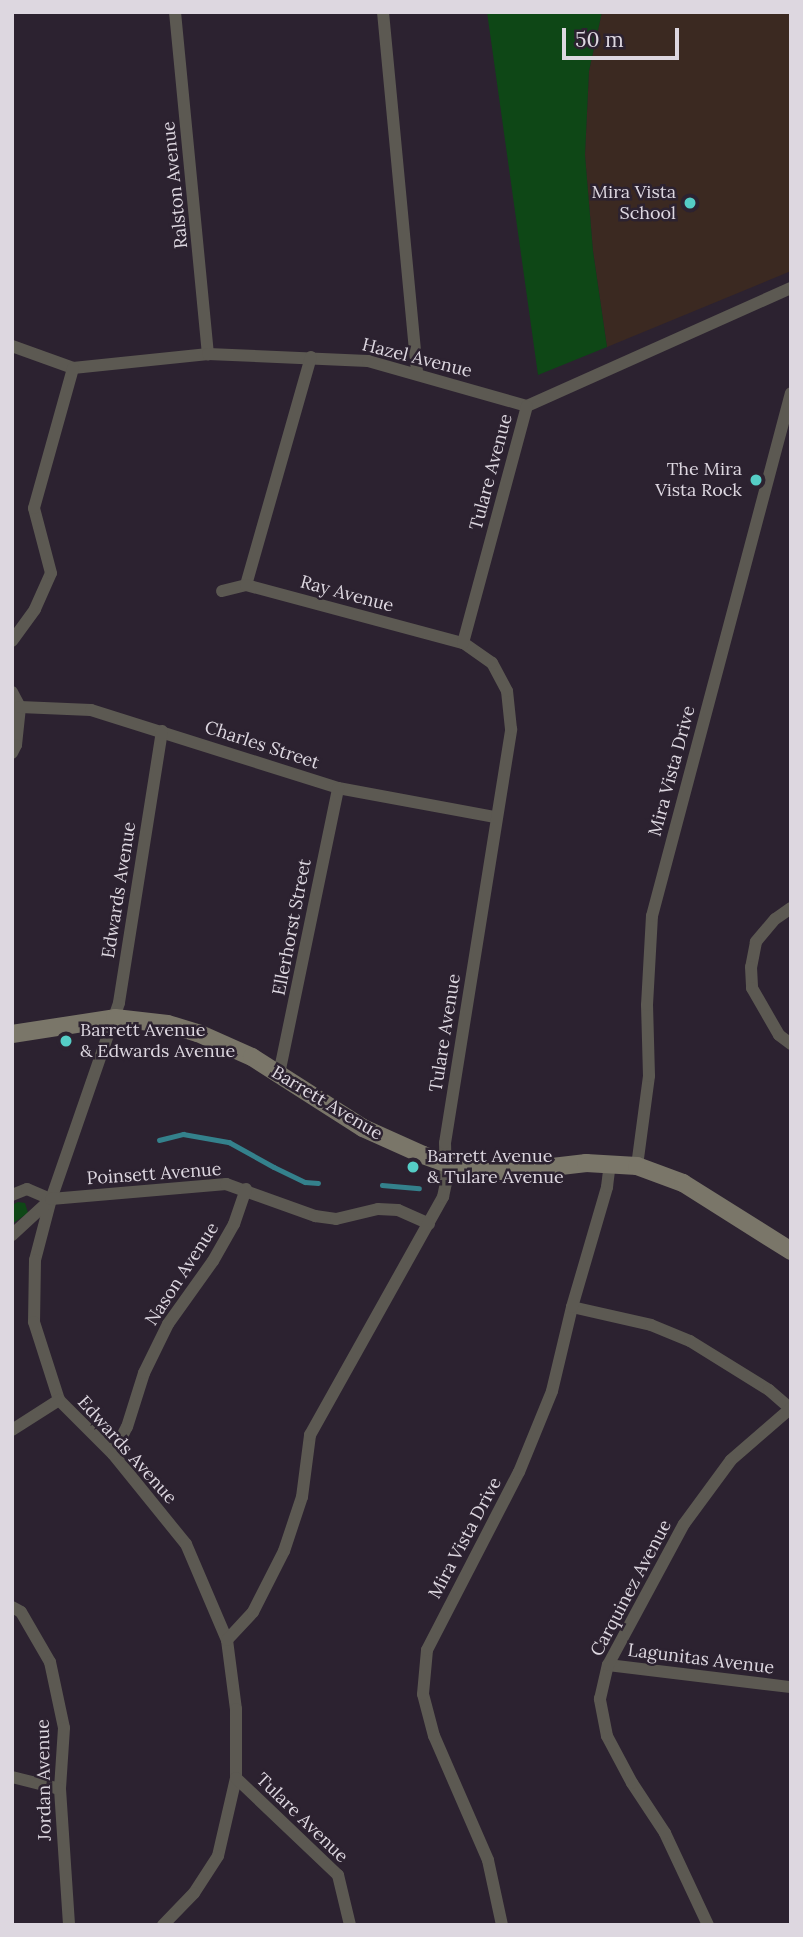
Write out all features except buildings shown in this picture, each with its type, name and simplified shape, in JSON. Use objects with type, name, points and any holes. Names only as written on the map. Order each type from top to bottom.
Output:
[{"type":"street","name":"Ralston Avenue","points":[[175,12],[208,354]]},
{"type":"street","points":[[383,12],[417,374]]},
{"type":"street","points":[[527,406],[791,288]]},
{"type":"street","name":"Hazel Avenue","points":[[12,346],[73,368],[208,354],[368,361],[527,406]]},
{"type":"street","points":[[246,585],[312,358]]},
{"type":"street","points":[[12,641],[35,609],[51,573],[34,508],[73,368]]},
{"type":"street","name":"Mira Vista Drive","points":[[637,1166],[649,1076],[647,1005],[652,916],[791,393]]},
{"type":"street","name":"Tulare Avenue","points":[[227,1640],[253,1612],[285,1552],[302,1497],[310,1435],[443,1197],[445,1143],[511,729],[507,691],[492,663],[463,643],[527,406]]},
{"type":"street","name":"Ray Avenue","points":[[222,591],[246,585],[463,643]]},
{"type":"street","points":[[12,692],[20,706],[16,744],[12,753]]},
{"type":"street","name":"Charles Street","points":[[20,706],[91,710],[338,788],[495,817]]},
{"type":"street","name":"Edwards Avenue","points":[[162,731],[115,1018],[51,1199],[35,1260],[34,1322],[59,1401],[113,1454],[186,1544],[227,1640],[236,1709],[236,1778],[218,1856],[194,1893],[163,1925]]},
{"type":"street","name":"Ellerhorst Street","points":[[279,1074],[338,788]]},
{"type":"street","points":[[791,908],[775,919],[756,942],[751,967],[752,988],[779,1035],[791,1044]]},
{"type":"street","name":"Barrett Avenue","points":[[12,1034],[115,1018],[140,1018],[198,1033],[227,1044],[363,1128],[446,1163],[473,1171],[500,1173],[586,1163],[637,1166],[683,1183],[791,1251]]},
{"type":"street","name":"Mira Vista Drive","points":[[502,1925],[488,1860],[434,1736],[423,1694],[427,1650],[519,1472],[552,1391],[572,1307],[607,1187],[610,1163]]},
{"type":"street","name":"Poinsett Avenue","points":[[12,1195],[27,1189],[51,1199],[226,1184],[315,1216],[336,1219],[378,1209],[398,1210],[429,1224]]},
{"type":"street","name":"Nason Avenue","points":[[113,1454],[127,1427],[144,1373],[162,1336],[234,1224],[246,1189]]},
{"type":"street","points":[[12,1235],[51,1199]]},
{"type":"street","points":[[572,1307],[650,1325],[690,1341],[769,1390],[790,1408]]},
{"type":"street","points":[[12,1430],[59,1401]]},
{"type":"street","name":"Carquinez Avenue","points":[[708,1925],[665,1833],[632,1783],[607,1736],[600,1699],[608,1665],[684,1524],[731,1460],[790,1408]]},
{"type":"street","name":"Jordan Avenue","points":[[12,1607],[21,1612],[50,1662],[64,1728],[60,1789],[69,1925]]},
{"type":"street","name":"Lagunitas Avenue","points":[[608,1665],[791,1687]]},
{"type":"street","points":[[12,1777],[60,1789]]},
{"type":"street","name":"Tulare Avenue","points":[[236,1778],[338,1874],[350,1925]]},
{"type":"shaded area","name":"Mira Vista School","points":[[602,12],[791,12],[791,271],[607,347],[593,251],[585,155],[589,71]]},
{"type":"green space","points":[[487,12],[602,12],[589,71],[585,155],[593,251],[607,347],[538,375]]},
{"type":"green space","points":[[25,1203],[28,1213],[12,1224],[12,1205]]},
{"type":"waterway","points":[[159,1140],[183,1134],[229,1142],[305,1182],[318,1183]]},
{"type":"waterway","points":[[382,1185],[419,1188]]},
{"type":"place","name":"Mira Vista School","points":[[690,203]]},
{"type":"place","name":"The Mira Vista Rock","points":[[756,480]]},
{"type":"place","name":"Barrett Avenue & Edwards Avenue","points":[[66,1041]]},
{"type":"place","name":"Barrett Avenue & Tulare Avenue","points":[[413,1167]]}]
